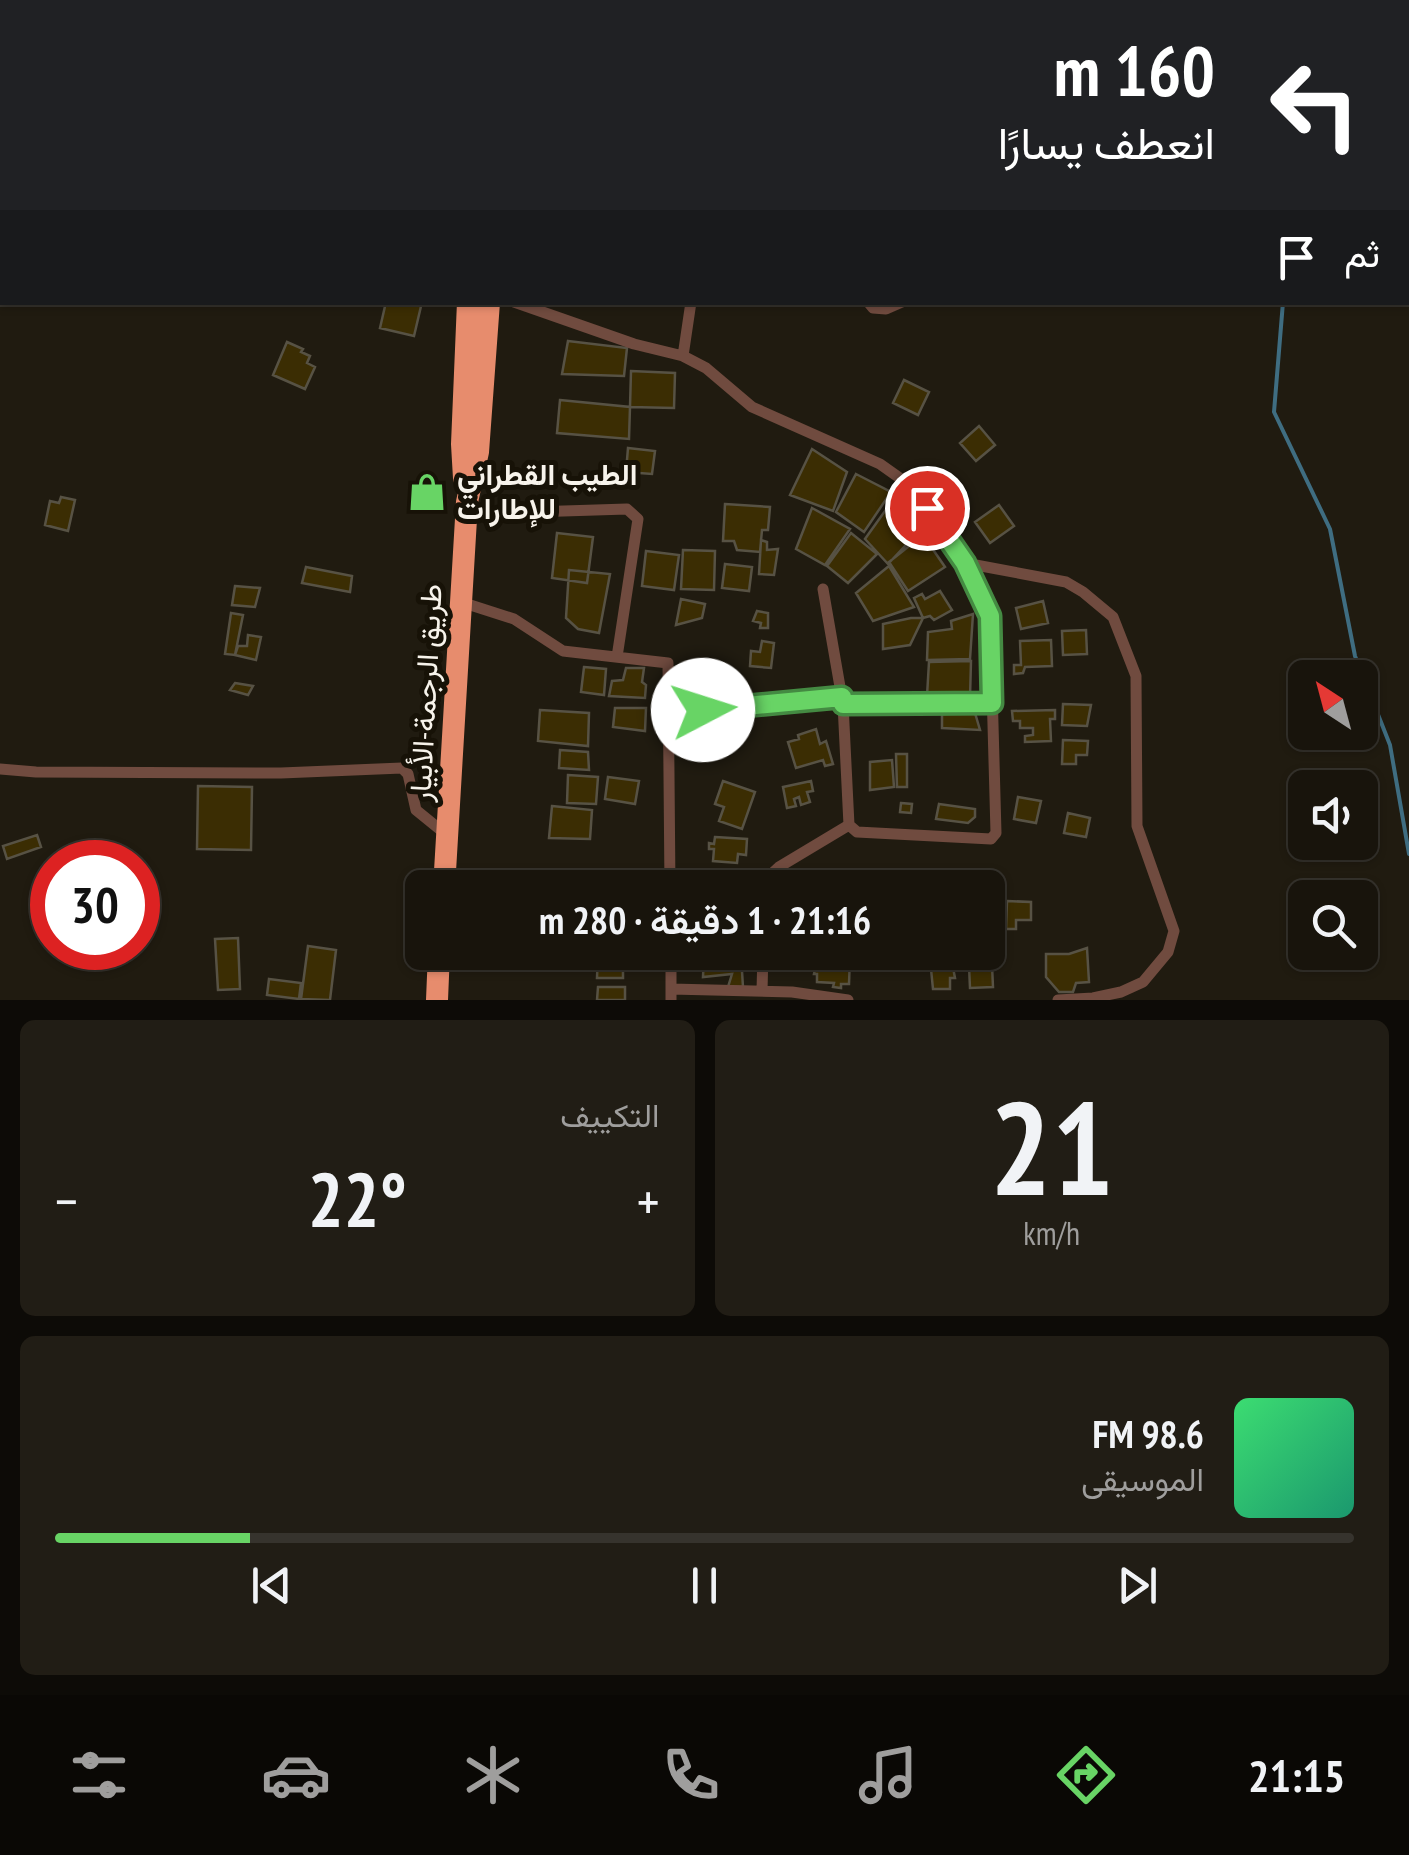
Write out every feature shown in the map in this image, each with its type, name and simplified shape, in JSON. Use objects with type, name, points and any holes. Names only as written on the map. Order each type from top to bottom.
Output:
[{"type":"highway","points":[[467,508],[462,444],[468,305]]},
{"type":"highway","points":[[467,508],[476,466],[489,305]]},
{"type":"highway","name":"طريق الرجمة-الأبيار","points":[[445,870],[467,508]]},
{"type":"highway","points":[[437,1000],[438,970]]},
{"type":"street","points":[[523,305],[634,344],[683,356],[706,368],[752,407],[880,464],[911,486],[965,563],[990,616],[996,833],[991,839],[856,832],[849,825],[842,700],[823,589]]},
{"type":"street","points":[[683,356],[691,305]]},
{"type":"street","points":[[870,305],[886,309],[895,305]]},
{"type":"street","points":[[467,508],[627,509],[638,519],[617,658]]},
{"type":"street","points":[[965,563],[1066,582],[1082,592],[1113,617],[1136,676],[1137,826],[1174,931],[1168,952],[1143,982],[1107,995],[1058,1000]]},
{"type":"street","points":[[462,602],[514,618],[562,651],[668,663],[670,870]]},
{"type":"street","points":[[668,713],[842,700],[992,703]]},
{"type":"street","points":[[0,769],[281,772],[402,768],[408,774],[413,806],[448,836]]},
{"type":"street","points":[[777,870],[849,825]]},
{"type":"street","points":[[762,991],[763,970]]},
{"type":"street","points":[[671,995],[762,991],[848,1000]]},
{"type":"building","points":[[385,305],[421,305],[414,336],[380,328]]},
{"type":"building","points":[[568,341],[627,348],[624,376],[562,374]]},
{"type":"building","points":[[287,342],[303,349],[301,352],[310,356],[307,363],[315,367],[305,389],[273,375]]},
{"type":"building","points":[[631,371],[675,373],[674,408],[630,407]]},
{"type":"building","points":[[904,380],[929,392],[918,415],[893,403]]},
{"type":"building","points":[[560,400],[630,407],[629,439],[557,433]]},
{"type":"building","points":[[979,426],[995,445],[976,461],[960,443]]},
{"type":"building","points":[[628,448],[655,451],[652,474],[626,472]]},
{"type":"building","points":[[812,449],[847,472],[833,511],[790,495]]},
{"type":"building","points":[[856,474],[891,492],[864,532],[836,512]]},
{"type":"building","points":[[61,497],[75,500],[68,531],[45,525],[50,501],[59,503]]},
{"type":"building","points":[[725,504],[770,507],[768,530],[762,530],[760,552],[737,550],[734,541],[723,541]]},
{"type":"building","points":[[890,504],[918,532],[888,564],[865,539]]},
{"type":"building","points":[[999,505],[1014,526],[990,543],[975,522]]},
{"type":"building","points":[[812,508],[850,529],[825,565],[796,549]]},
{"type":"building","points":[[557,533],[593,537],[587,583],[552,578]]},
{"type":"building","points":[[851,533],[877,554],[848,583],[827,566]]},
{"type":"building","points":[[923,535],[945,567],[908,591],[889,562]]},
{"type":"building","points":[[761,540],[767,542],[767,550],[778,549],[774,575],[759,574]]},
{"type":"building","points":[[683,550],[715,551],[714,590],[681,589]]},
{"type":"building","points":[[646,551],[679,555],[674,590],[642,586]]},
{"type":"building","points":[[725,564],[752,567],[749,591],[722,588]]},
{"type":"building","points":[[889,566],[914,607],[873,621],[856,593]]},
{"type":"building","points":[[306,567],[352,576],[350,592],[302,583]]},
{"type":"building","points":[[569,570],[610,574],[599,633],[578,629],[566,618]]},
{"type":"building","points":[[235,586],[260,588],[255,607],[232,605]]},
{"type":"building","points":[[940,591],[952,610],[934,620],[930,616],[923,618],[914,598],[922,594],[925,599]]},
{"type":"building","points":[[681,599],[705,604],[702,618],[676,625]]},
{"type":"building","points":[[1043,601],[1048,623],[1021,629],[1016,608]]},
{"type":"building","points":[[757,611],[768,613],[768,628],[760,628],[761,623],[753,621]]},
{"type":"building","points":[[231,613],[243,615],[235,655],[225,654]]},
{"type":"building","points":[[973,614],[970,659],[927,660],[928,632],[952,629],[951,621]]},
{"type":"building","points":[[923,618],[910,645],[883,649],[883,624]]},
{"type":"building","points":[[1086,630],[1087,654],[1063,655],[1062,631]]},
{"type":"building","points":[[248,635],[261,637],[256,660],[235,655],[238,646],[247,646]]},
{"type":"building","points":[[1051,640],[1052,666],[1025,667],[1023,673],[1014,674],[1014,665],[1021,665],[1020,641]]},
{"type":"building","points":[[762,641],[774,643],[771,668],[750,666],[751,651],[760,652]]},
{"type":"building","points":[[971,661],[970,697],[927,696],[929,662]]},
{"type":"building","points":[[584,667],[606,669],[604,695],[581,692]]},
{"type":"building","points":[[626,668],[644,668],[645,698],[609,696],[612,681],[623,680]]},
{"type":"building","points":[[235,683],[253,686],[248,695],[230,690]]},
{"type":"building","points":[[1063,704],[1091,705],[1087,726],[1062,725]]},
{"type":"building","points":[[615,708],[646,708],[645,731],[613,727]]},
{"type":"building","points":[[540,710],[589,713],[588,746],[538,741]]},
{"type":"building","points":[[1055,710],[1055,719],[1050,719],[1051,741],[1025,742],[1025,736],[1033,735],[1033,728],[1020,728],[1020,721],[1013,721],[1012,711]]},
{"type":"building","points":[[975,713],[980,730],[942,728],[942,714]]},
{"type":"building","points":[[816,729],[820,744],[826,741],[833,764],[825,766],[823,760],[796,768],[788,742]]},
{"type":"building","points":[[1063,740],[1088,741],[1087,755],[1076,755],[1076,764],[1062,764]]},
{"type":"building","points":[[560,750],[588,752],[589,770],[559,768]]},
{"type":"building","points":[[896,754],[907,754],[907,787],[897,787]]},
{"type":"building","points":[[892,760],[894,787],[870,790],[870,762]]},
{"type":"building","points":[[568,775],[598,777],[596,804],[567,803]]},
{"type":"building","points":[[608,777],[639,781],[635,804],[605,799]]},
{"type":"building","points":[[723,781],[755,792],[742,829],[719,821],[724,807],[715,804]]},
{"type":"building","points":[[811,781],[813,791],[807,792],[810,802],[801,805],[799,797],[794,799],[796,806],[787,808],[783,787]]},
{"type":"building","points":[[198,786],[252,787],[251,850],[197,849]]},
{"type":"building","points":[[1018,797],[1041,801],[1036,823],[1014,819]]},
{"type":"building","points":[[901,803],[912,804],[911,813],[900,812]]},
{"type":"building","points":[[939,804],[975,809],[975,817],[968,823],[936,819]]},
{"type":"building","points":[[552,806],[592,810],[590,839],[549,838]]},
{"type":"building","points":[[1068,813],[1090,818],[1086,837],[1064,833]]},
{"type":"building","points":[[37,835],[39,840],[30,840],[30,851],[7,859],[3,846]]},
{"type":"building","points":[[715,837],[747,839],[746,855],[738,854],[737,863],[713,861],[714,849],[709,849],[709,843],[714,844]]},
{"type":"building","points":[[1007,901],[1031,902],[1031,920],[1016,920],[1016,929],[1006,929]]},
{"type":"building","points":[[238,938],[240,989],[218,990],[215,939]]},
{"type":"building","points":[[308,946],[336,950],[330,1000],[301,999]]},
{"type":"building","points":[[1087,948],[1089,982],[1076,983],[1073,992],[1059,992],[1046,977],[1046,954],[1069,954]]},
{"type":"building","points":[[597,970],[623,970],[623,978],[597,978]]},
{"type":"building","points":[[703,970],[742,970],[743,987],[728,987],[732,974],[703,977]]},
{"type":"building","points":[[815,970],[850,970],[849,984],[833,987],[834,983],[817,982]]},
{"type":"building","points":[[931,970],[954,970],[950,989],[933,989]]},
{"type":"building","points":[[969,970],[992,970],[993,987],[970,988]]},
{"type":"building","points":[[269,979],[301,983],[299,999],[267,995]]},
{"type":"building","points":[[598,987],[625,987],[625,1000],[597,1000]]},
{"type":"waterway","points":[[1283,305],[1274,412],[1330,529],[1355,656],[1390,745],[1409,854]]},
{"type":"place","name":"الطيب القطراني للإطارات","points":[[427,492]]},
{"type":"route","points":[[703,710],[842,697],[843,704],[992,703],[990,616],[965,563],[927,508]]}]
